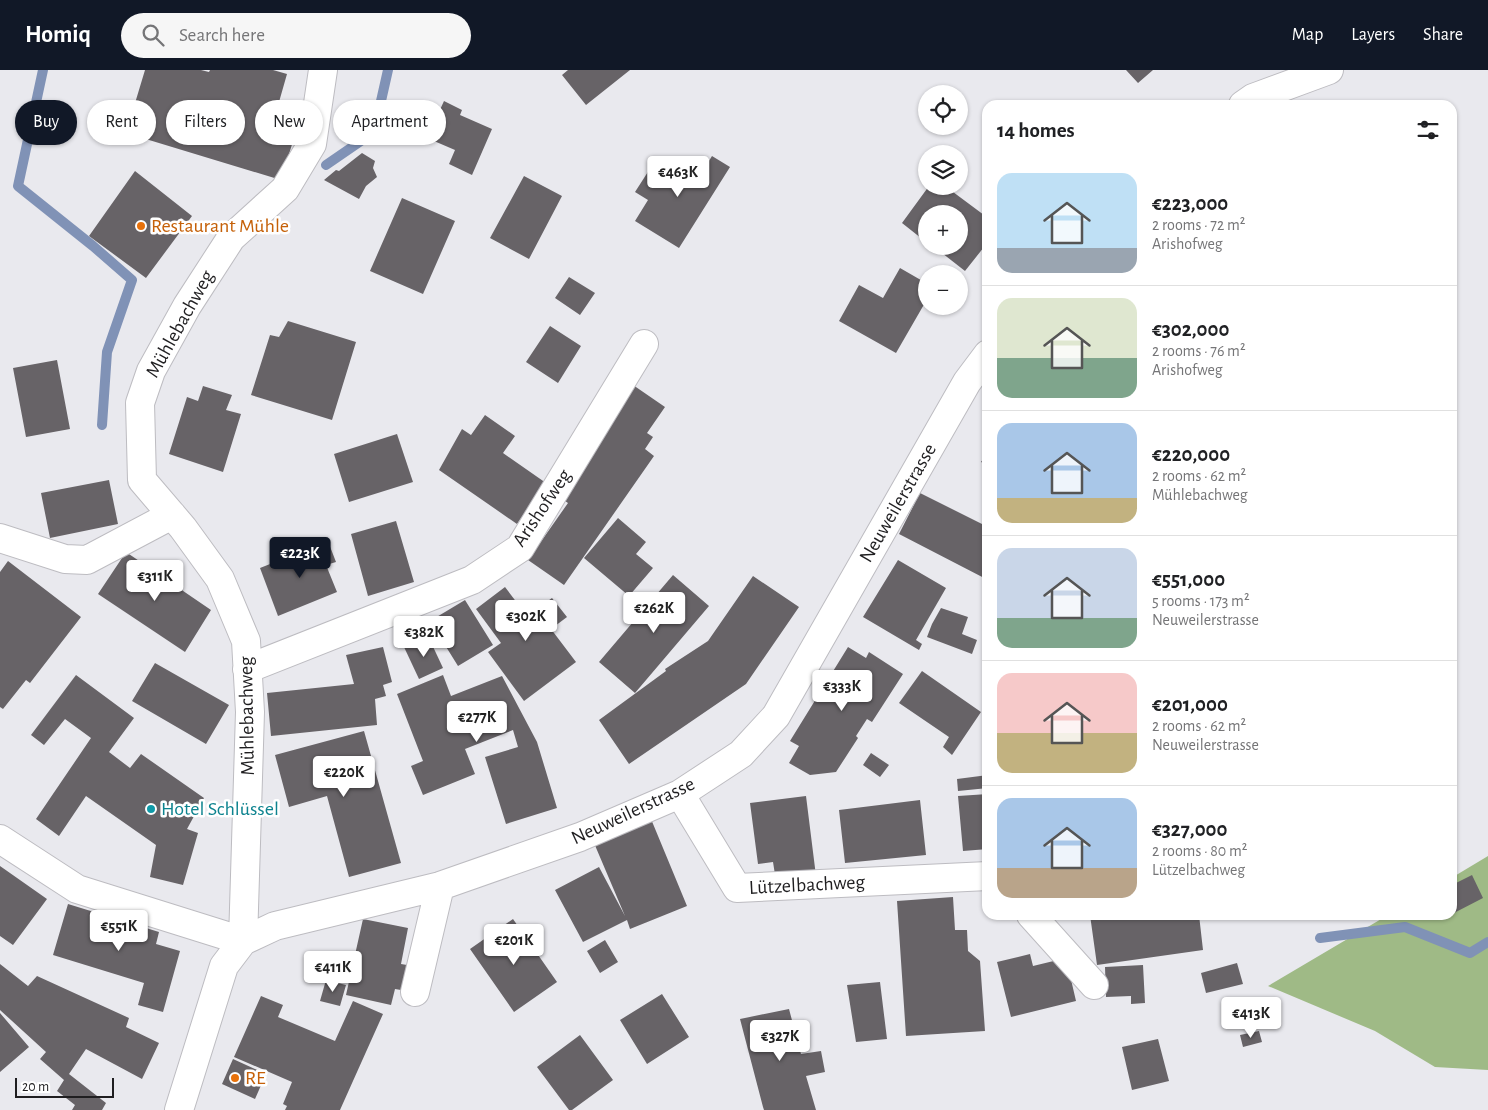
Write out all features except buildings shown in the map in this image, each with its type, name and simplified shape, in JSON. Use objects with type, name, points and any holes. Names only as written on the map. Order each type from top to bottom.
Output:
[{"type":"street","name":"Mühlebachweg","points":[[243,941],[250,712],[246,641],[220,579],[142,480],[140,403],[151,371],[187,306],[231,238],[285,189],[312,144],[323,70]]},
{"type":"street","points":[[1251,100],[1329,70]]},
{"type":"street","name":"Arishofweg","points":[[247,669],[472,580],[520,548],[644,344]]},
{"type":"street","name":"Neuweilerstrasse","points":[[179,1110],[224,966],[243,941],[275,926],[440,886],[580,837],[680,794],[741,754],[776,716],[967,382],[982,362]]},
{"type":"street","points":[[0,538],[65,559],[87,560],[172,516]]},
{"type":"street","name":"Lützelbachweg","points":[[680,794],[736,888],[982,876]]},
{"type":"street","points":[[0,839],[77,889],[243,941]]},
{"type":"street","points":[[415,992],[440,886]]},
{"type":"street","points":[[1036,920],[1094,986]]},
{"type":"green space","points":[[1488,856],[1488,1070],[1435,1067],[1375,1031],[1268,986],[1380,920],[1457,920],[1457,875]]},
{"type":"waterway","points":[[43,70],[18,186],[132,280],[107,352],[102,425]]},
{"type":"waterway","points":[[326,165],[374,132],[388,70]]},
{"type":"waterway","points":[[1320,938],[1405,927],[1470,953],[1488,942]]},
{"type":"place","name":"Restaurant Mühle","points":[[141,226]]},
{"type":"place","name":"Hotel Schlüssel","points":[[151,809]]},
{"type":"place","name":"RE","points":[[235,1078]]}]
